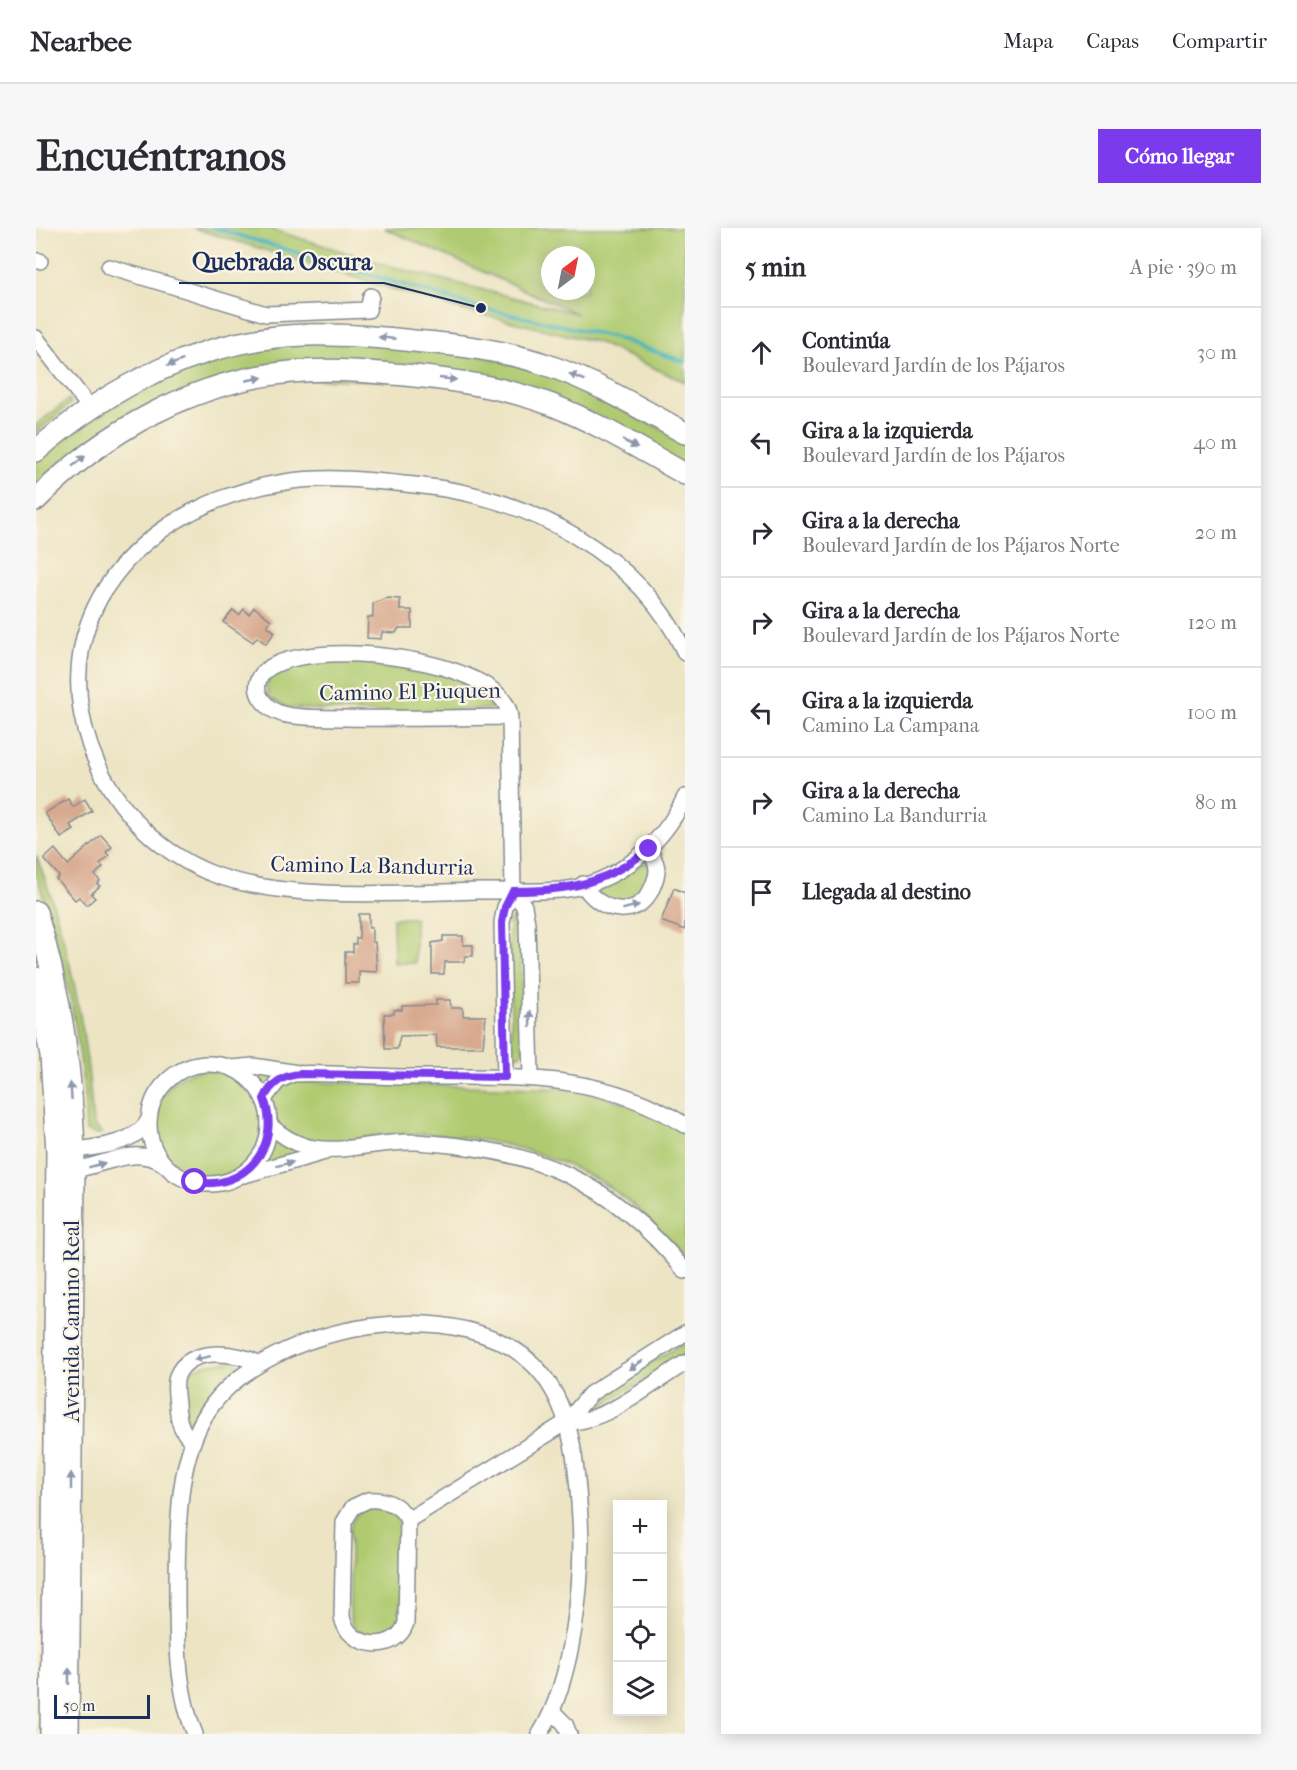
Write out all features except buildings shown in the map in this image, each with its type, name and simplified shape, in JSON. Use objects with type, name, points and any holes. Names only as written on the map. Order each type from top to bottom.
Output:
[{"type":"main road","points":[[36,451],[90,408],[167,366],[212,350],[269,338],[305,335],[359,335],[447,343],[498,351],[546,365],[592,383],[685,433]]},
{"type":"main road","points":[[36,500],[98,446],[166,407],[235,382],[290,372],[320,370],[454,380],[505,390],[578,416],[685,474]]},
{"type":"main road","name":"Avenida Camino Real","points":[[36,912],[51,966],[52,1055]]},
{"type":"main road","name":"Avenida Camino Real","points":[[36,978],[52,1055],[65,1161],[68,1734]]},
{"type":"main road","name":"Avenida Camino Real","points":[[51,1734],[65,1161]]},
{"type":"street","points":[[109,267],[266,314],[368,310],[371,296]]},
{"type":"street","points":[[266,314],[269,338]]},
{"type":"street","points":[[36,338],[90,408]]},
{"type":"street","name":"Camino La Bandurria","points":[[685,653],[666,617],[649,595],[589,545],[552,524],[517,508],[434,487],[320,479],[252,489],[212,504],[176,523],[130,557],[108,582],[90,615],[83,643],[80,688],[84,721],[93,754],[117,799],[135,821],[161,845],[207,872],[240,882],[273,888],[371,893],[561,890],[617,871],[649,849],[672,821],[685,797]]},
{"type":"street","name":"Camino El Piuquen","points":[[342,653],[407,659],[454,671],[483,684],[503,699],[510,717],[397,719],[300,717],[282,714],[264,704],[259,695],[258,682],[262,674],[272,667],[309,654],[342,653]]},
{"type":"street","points":[[505,1077],[502,922],[505,907],[513,891],[510,717]]},
{"type":"street","points":[[583,884],[591,897],[602,905],[620,910],[636,907],[646,900],[657,875],[649,849]]},
{"type":"street","points":[[513,891],[524,906],[527,923],[531,1077]]},
{"type":"street","points":[[65,1161],[141,1132],[149,1119],[159,1090],[182,1070],[202,1064],[232,1068],[253,1066],[301,1074],[531,1077],[579,1083],[645,1103],[685,1125]]},
{"type":"street","points":[[232,1068],[248,1077],[264,1099],[269,1124],[264,1150],[254,1164],[240,1176]]},
{"type":"street","points":[[264,1099],[278,1081],[301,1074]]},
{"type":"street","points":[[149,1119],[150,1138],[164,1164]]},
{"type":"street","points":[[269,1124],[293,1143],[311,1149],[330,1150]]},
{"type":"street","points":[[65,1161],[138,1154],[152,1156],[178,1175],[204,1184],[223,1182],[330,1150],[374,1143],[415,1142],[501,1153],[542,1164],[580,1179],[606,1196],[647,1230],[685,1271]]},
{"type":"street","points":[[195,1734],[184,1695],[177,1620],[179,1522],[186,1468],[199,1426],[218,1397],[243,1373],[258,1363],[310,1342],[356,1331],[413,1324],[452,1327],[490,1337],[522,1355],[549,1384],[567,1422],[579,1505],[581,1561],[570,1644],[552,1711],[540,1734]]},
{"type":"street","points":[[408,1520],[567,1422],[590,1394],[685,1333]]},
{"type":"street","points":[[193,1442],[182,1430],[178,1417],[175,1384],[182,1368],[196,1358],[223,1354],[238,1354],[258,1363]]},
{"type":"street","points":[[567,1422],[601,1416],[685,1363]]},
{"type":"street","points":[[375,1500],[398,1506],[408,1520],[405,1627],[399,1636],[389,1642],[360,1641],[348,1632],[342,1617],[343,1528],[346,1515],[357,1504],[375,1500]]},
{"type":"street","points":[[552,1711],[565,1724],[569,1734]]},
{"type":"green space","points":[[193,228],[267,228],[393,267],[578,314],[546,300],[595,300],[595,246],[541,246],[541,298],[384,228],[685,228],[685,382],[597,342],[454,308]]},
{"type":"green space","points":[[331,340],[468,352],[557,377],[685,441],[685,466],[499,382],[221,378],[36,489],[36,458],[152,380],[246,350]]},
{"type":"green space","points":[[69,399],[71,403],[36,433],[36,425]]},
{"type":"green space","points":[[343,660],[402,666],[441,674],[477,689],[493,701],[493,707],[384,713],[288,708],[269,697],[266,684],[281,670],[301,663]]},
{"type":"green space","points":[[36,855],[58,920],[75,987],[86,1056],[93,1125],[102,1133],[97,1135],[86,1131],[77,1033],[64,968],[36,874]]},
{"type":"green space","points":[[645,862],[652,868],[644,893],[627,904],[603,899],[596,890],[622,878]]},
{"type":"green space","points":[[393,918],[415,918],[415,963],[394,963]]},
{"type":"green space","points":[[512,918],[517,918],[520,922],[523,1050],[520,1055],[515,1055],[512,1051],[509,922]]},
{"type":"green space","points":[[208,1070],[229,1074],[246,1086],[258,1103],[262,1124],[258,1145],[246,1162],[229,1174],[208,1178],[187,1174],[170,1162],[158,1145],[154,1124],[158,1103],[170,1086],[187,1074]]},
{"type":"green space","points":[[254,1073],[281,1074],[308,1082],[577,1089],[626,1103],[685,1131],[685,1258],[646,1217],[601,1182],[544,1156],[513,1147],[449,1136],[385,1135],[343,1141],[267,1165],[276,1133],[275,1114],[266,1088]]},
{"type":"green space","points":[[685,1341],[685,1354],[594,1411],[587,1410],[584,1406]]},
{"type":"green space","points":[[234,1361],[241,1367],[209,1396],[188,1429],[183,1396],[185,1377],[200,1366]]},
{"type":"green space","points":[[375,1506],[386,1508],[394,1514],[401,1527],[400,1615],[391,1634],[379,1638],[355,1631],[350,1618],[350,1527],[359,1512]]},
{"type":"waterway","points":[[214,228],[481,308],[614,337],[685,362]]},
{"type":"place","name":"Quebrada Oscura","points":[[481,308]]},
{"type":"route","points":[[195,1182],[214,1184],[232,1180],[254,1164],[264,1150],[269,1133],[269,1115],[264,1099],[267,1092],[278,1081],[293,1074],[505,1077],[502,922],[508,898],[513,891],[561,890],[595,881],[628,864],[649,849]]}]
